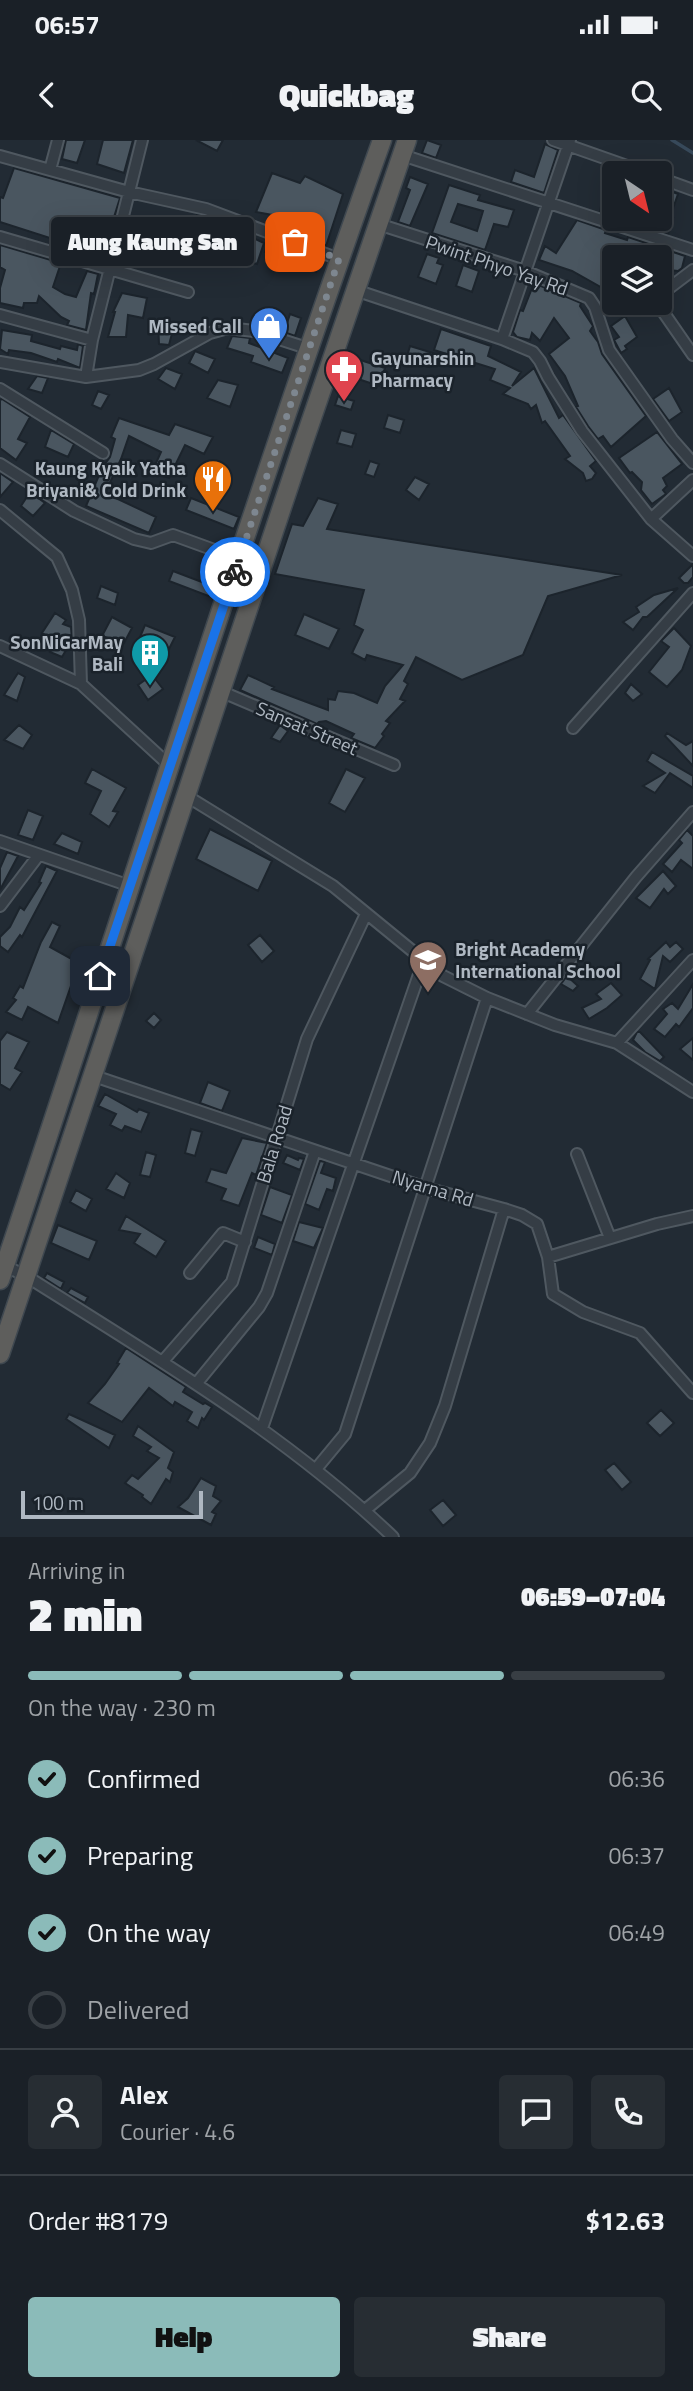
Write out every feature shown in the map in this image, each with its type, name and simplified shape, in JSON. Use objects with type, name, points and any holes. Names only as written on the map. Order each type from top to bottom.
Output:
[{"type":"highway","points":[[2,1273],[169,765],[339,259],[382,140]]},
{"type":"highway","points":[[0,1354],[208,726],[405,148]]},
{"type":"highway","points":[[373,165],[396,173]]},
{"type":"highway","points":[[324,310],[346,317]]},
{"type":"highway","points":[[280,439],[302,447]]},
{"type":"highway","points":[[232,581],[254,590]]},
{"type":"highway","points":[[186,718],[208,726]]},
{"type":"highway","points":[[136,866],[159,874]]},
{"type":"highway","points":[[93,999],[116,1006]]},
{"type":"highway","points":[[48,1135],[71,1144]]},
{"type":"street","points":[[50,170],[58,140]]},
{"type":"street","points":[[86,377],[92,340],[142,140]]},
{"type":"street","points":[[553,140],[569,143],[616,161]]},
{"type":"street","points":[[502,339],[569,143]]},
{"type":"street","points":[[405,148],[548,203],[693,250]]},
{"type":"street","points":[[0,156],[129,192],[206,209],[339,259]]},
{"type":"street","points":[[672,182],[693,190]]},
{"type":"street","name":"Pwint Phyo Yay Rd","points":[[378,224],[525,271],[589,298],[595,307],[609,350],[672,439],[693,463]]},
{"type":"street","points":[[0,237],[188,292]]},
{"type":"street","points":[[672,286],[693,270]]},
{"type":"street","points":[[355,290],[533,352],[582,431],[651,519],[693,556]]},
{"type":"street","points":[[0,315],[92,340]]},
{"type":"street","points":[[665,315],[693,355]]},
{"type":"street","points":[[0,362],[86,377],[139,370],[155,364],[210,332],[228,328],[254,331],[310,349]]},
{"type":"street","points":[[0,389],[103,453]]},
{"type":"street","points":[[0,464],[74,511],[134,539],[151,543],[173,535],[239,559]]},
{"type":"street","points":[[651,519],[693,480]]},
{"type":"street","points":[[0,510],[57,556],[72,590],[79,620],[81,684]]},
{"type":"street","points":[[573,728],[693,593]]},
{"type":"street","points":[[0,646],[81,684],[169,765]]},
{"type":"street","name":"Sansat Street","points":[[220,691],[394,765]]},
{"type":"street","points":[[185,795],[333,886],[443,976],[527,1014],[617,1043],[693,1091]]},
{"type":"street","points":[[527,1014],[636,877],[693,812]]},
{"type":"street","points":[[0,841],[130,886]]},
{"type":"street","points":[[0,906],[38,856]]},
{"type":"street","name":"Bala Road","points":[[163,1361],[229,1287],[307,1040],[366,914]]},
{"type":"street","points":[[262,1428],[424,960]]},
{"type":"street","points":[[617,1043],[693,960]]},
{"type":"street","points":[[316,1469],[345,1434],[487,998]]},
{"type":"street","name":"Nyarna Rd","points":[[94,1076],[426,1188],[522,1215],[537,1224],[548,1257],[554,1294],[583,1312],[640,1334],[693,1392]]},
{"type":"street","points":[[196,1384],[259,1307],[267,1293],[315,1150]]},
{"type":"street","points":[[577,1154],[610,1238]]},
{"type":"street","points":[[365,1510],[410,1473],[430,1443],[444,1406],[504,1209]]},
{"type":"street","points":[[548,1257],[693,1216]]},
{"type":"street","points":[[190,1273],[223,1233],[245,1242]]},
{"type":"street","points":[[2,1273],[26,1276],[163,1361],[262,1428],[316,1469],[393,1537]]},
{"type":"building","points":[[66,140],[85,140],[77,163],[62,159]]},
{"type":"building","points":[[103,140],[133,140],[124,173],[97,164]]},
{"type":"building","points":[[196,140],[223,140],[217,151]]},
{"type":"building","points":[[427,140],[441,145],[436,158],[422,153]]},
{"type":"building","points":[[545,144],[558,150],[544,193],[511,182],[515,170],[534,177]]},
{"type":"building","points":[[14,168],[120,198],[104,249],[56,235],[56,240],[0,222],[0,197],[3,198]]},
{"type":"building","points":[[272,173],[300,183],[305,176],[343,194],[326,246],[298,235],[300,231],[276,219],[278,216],[256,212]]},
{"type":"building","points":[[410,177],[428,184],[410,226],[398,222],[410,190],[406,188]]},
{"type":"building","points":[[449,185],[480,195],[478,200],[514,210],[508,227],[494,224],[485,250],[432,233]],"holes":[[[458,204],[483,211],[477,231],[451,222]]]},
{"type":"building","points":[[672,192],[678,194],[672,211]]},
{"type":"building","points":[[197,215],[206,217],[192,266],[183,264],[189,243],[177,241],[182,220],[195,222]]},
{"type":"building","points":[[577,220],[602,229],[605,233],[652,245],[602,245],[602,288],[572,271],[539,260],[545,246],[556,253]]},
{"type":"building","points":[[229,227],[264,243],[257,264],[219,253]]},
{"type":"building","points":[[269,241],[321,261],[316,272],[265,252]]},
{"type":"building","points":[[0,245],[61,263],[53,287],[65,294],[76,297],[87,271],[98,274],[94,294],[91,293],[86,330],[67,325],[69,321],[39,296],[37,303],[24,303],[23,308],[0,303],[0,288],[5,270],[0,267]]},
{"type":"building","points":[[672,252],[685,256],[682,268],[672,270]]},
{"type":"building","points":[[427,254],[439,258],[437,263],[443,265],[436,284],[418,277]]},
{"type":"building","points":[[463,265],[479,271],[472,292],[456,286]]},
{"type":"building","points":[[534,283],[581,303],[580,306],[593,326],[590,331],[602,354],[646,416],[611,447],[603,436],[598,439],[588,426],[576,407],[578,406],[565,376],[549,354],[569,338],[554,318],[540,341],[532,333],[530,340],[517,337],[513,332],[520,310],[523,311]]},
{"type":"building","points":[[122,293],[147,298],[143,318],[128,315],[126,337],[108,337],[113,312]]},
{"type":"building","points":[[290,314],[301,318],[295,336],[284,332]]},
{"type":"building","points":[[625,316],[637,337],[625,346],[627,349],[621,353],[614,340],[619,337],[611,326]]},
{"type":"building","points":[[158,322],[175,322],[169,345],[159,344]]},
{"type":"building","points":[[441,329],[491,346],[488,356],[521,372],[512,386],[534,368],[559,418],[563,415],[596,461],[590,466],[596,473],[592,479],[586,481],[583,473],[565,459],[570,456],[545,421],[542,423],[536,405],[531,409],[528,404],[503,394],[510,388],[490,380],[495,369],[434,350]]},
{"type":"building","points":[[2,330],[32,335],[31,341],[60,349],[61,346],[77,350],[78,344],[83,346],[80,368],[58,359],[57,362],[31,353],[9,350],[8,354],[0,349]]},
{"type":"building","points":[[232,336],[250,338],[249,343],[288,358],[282,373],[251,362],[253,356],[227,348]]},
{"type":"building","points":[[410,346],[433,353],[429,367],[406,360]]},
{"type":"building","points":[[195,351],[215,359],[208,373],[189,363]]},
{"type":"building","points":[[348,356],[385,368],[379,386],[343,374]]},
{"type":"building","points":[[166,368],[182,374],[175,389],[158,379]]},
{"type":"building","points":[[37,376],[48,378],[42,393],[28,389]]},
{"type":"building","points":[[218,380],[238,385],[230,407],[207,398]]},
{"type":"building","points":[[669,388],[682,412],[669,421],[653,399]]},
{"type":"building","points":[[98,391],[109,395],[101,409],[92,405]]},
{"type":"building","name":"Gayunarshin Pharmacy","points":[[338,396],[354,401],[351,410],[335,405]]},
{"type":"building","points":[[2,399],[30,417],[18,439],[27,443],[16,460],[0,448]]},
{"type":"building","points":[[388,415],[404,420],[400,433],[384,428]]},
{"type":"building","points":[[119,418],[169,435],[175,424],[213,437],[204,454],[185,445],[169,478],[152,472],[161,452],[129,436],[105,493],[156,517],[149,533],[86,506],[102,468],[110,457],[115,439],[111,437]]},
{"type":"building","points":[[51,430],[74,444],[68,457],[45,447]]},
{"type":"building","points":[[341,430],[356,434],[352,447],[337,443]]},
{"type":"building","points":[[657,432],[682,464],[663,478],[667,486],[663,490],[666,494],[652,504],[641,490],[642,482],[630,473],[619,458]]},
{"type":"building","points":[[370,461],[379,464],[374,477],[365,474]]},
{"type":"building","points":[[0,473],[13,482],[0,497]]},
{"type":"building","points":[[415,477],[429,484],[419,500],[406,490]]},
{"type":"building","points":[[30,492],[45,503],[33,516],[21,506]]},
{"type":"building","name":"Kaung Kyaik Yatha Briyani& Cold Drink","points":[[191,498],[239,517],[234,529],[186,510]]},
{"type":"building","points":[[318,498],[338,504],[327,529],[622,575],[548,596],[523,655],[462,680],[416,657],[404,681],[408,684],[400,699],[405,701],[386,721],[390,723],[375,748],[351,738],[354,734],[326,721],[317,724],[240,690],[248,675],[274,687],[272,689],[328,710],[328,699],[335,700],[338,691],[354,693],[377,703],[385,686],[403,665],[367,655],[365,660],[352,653],[363,630],[354,625],[364,590],[275,574],[292,524],[303,526]]},
{"type":"building","points":[[693,564],[693,577],[688,583],[684,583],[679,578]]},
{"type":"building","points":[[173,571],[215,587],[211,597],[169,581]]},
{"type":"building","points":[[101,586],[118,593],[115,605],[97,598]]},
{"type":"building","points":[[678,588],[647,617],[643,617],[633,630],[623,622],[639,612],[636,607],[654,595]]},
{"type":"building","points":[[55,613],[66,620],[63,624],[71,627],[72,640],[62,657],[50,652],[56,641],[42,633]]},
{"type":"building","points":[[304,614],[339,629],[329,649],[295,635]]},
{"type":"building","points":[[112,617],[132,628],[124,643],[102,636]]},
{"type":"building","points":[[145,625],[175,637],[169,649],[140,637]]},
{"type":"building","points":[[674,628],[691,646],[682,670],[667,687],[649,672],[669,647],[661,641]]},
{"type":"building","points":[[18,673],[25,677],[17,701],[4,695]]},
{"type":"building","name":"SonNiGarMay Bali","points":[[152,675],[163,689],[148,700],[138,685]]},
{"type":"building","points":[[631,684],[642,694],[633,701],[625,693]]},
{"type":"building","points":[[19,725],[32,735],[23,749],[4,740]]},
{"type":"building","points":[[280,725],[288,731],[280,742],[271,738]]},
{"type":"building","points":[[667,733],[686,745],[693,741],[693,766],[665,736]]},
{"type":"building","points":[[652,752],[693,776],[693,788],[670,773],[655,793],[643,786],[665,773],[647,761]]},
{"type":"building","points":[[92,769],[126,788],[113,811],[118,812],[109,827],[90,814],[101,791],[85,783]]},
{"type":"building","points":[[346,769],[365,778],[345,812],[329,803]]},
{"type":"building","points":[[28,810],[43,816],[33,840],[18,835]]},
{"type":"building","points":[[210,829],[272,861],[258,891],[196,859]]},
{"type":"building","points":[[687,830],[693,836],[693,869],[681,860],[672,872],[663,864],[682,843],[679,840]]},
{"type":"building","points":[[62,833],[82,842],[78,854],[54,844]]},
{"type":"building","points":[[7,852],[18,856],[0,890],[0,868]]},
{"type":"building","points":[[46,866],[57,871],[22,937],[20,935],[8,952],[0,946],[0,937],[10,927],[20,907],[24,910],[41,883],[39,882]]},
{"type":"building","points":[[663,871],[676,886],[668,894],[664,889],[650,908],[636,898]]},
{"type":"building","points":[[52,922],[60,926],[50,947],[79,963],[58,1023],[28,1007],[22,1020],[6,1012],[16,1000],[13,998],[20,986],[23,988]]},
{"type":"building","points":[[260,935],[274,951],[262,962],[248,945]]},
{"type":"building","points":[[666,942],[670,947],[676,942],[683,949],[670,962],[663,956],[655,989],[640,979],[650,960],[648,959]]},
{"type":"building","points":[[567,976],[578,986],[573,991],[561,984]]},
{"type":"building","points":[[611,983],[622,995],[589,1019],[582,1008],[601,999],[596,994]]},
{"type":"building","points":[[693,984],[693,1008],[679,1027],[676,1024],[665,1037],[654,1029],[667,1014],[663,1009],[672,1003],[678,1009]]},
{"type":"building","points":[[154,1013],[161,1020],[154,1028],[146,1021]]},
{"type":"building","points":[[7,1032],[29,1042],[15,1068],[22,1072],[10,1090],[0,1084],[0,1041]]},
{"type":"building","points":[[637,1032],[664,1057],[660,1061],[645,1052],[633,1040]]},
{"type":"building","points":[[693,1038],[693,1060],[680,1049]]},
{"type":"building","points":[[208,1082],[230,1091],[222,1111],[200,1103]]},
{"type":"building","points":[[105,1094],[137,1112],[139,1109],[149,1113],[141,1132],[125,1126],[122,1131],[110,1125],[116,1114],[98,1106]]},
{"type":"building","points":[[191,1129],[202,1132],[195,1156],[185,1153]]},
{"type":"building","points":[[242,1138],[267,1143],[256,1175],[252,1173],[239,1206],[221,1200],[226,1189],[206,1182],[211,1169],[226,1173]]},
{"type":"building","points":[[146,1152],[156,1155],[150,1177],[140,1175]]},
{"type":"building","points":[[287,1155],[298,1160],[304,1159],[300,1170],[283,1163]]},
{"type":"building","points":[[320,1161],[325,1162],[321,1173],[336,1178],[333,1191],[327,1189],[319,1210],[305,1204]]},
{"type":"building","points":[[116,1173],[130,1183],[124,1198],[106,1189]]},
{"type":"building","points":[[270,1187],[292,1195],[282,1223],[261,1215]]},
{"type":"building","points":[[76,1190],[92,1199],[86,1211],[70,1202]]},
{"type":"building","points":[[126,1216],[166,1241],[156,1257],[134,1243],[140,1234],[119,1230]]},
{"type":"building","points":[[299,1222],[323,1228],[314,1248],[293,1241]]},
{"type":"building","points":[[58,1225],[97,1241],[89,1260],[51,1243]]},
{"type":"building","points":[[258,1237],[275,1244],[272,1255],[254,1248]]},
{"type":"building","points":[[47,1273],[64,1282],[61,1289],[44,1278]]},
{"type":"building","points":[[71,1288],[88,1297],[85,1303],[67,1293]]},
{"type":"building","points":[[126,1348],[186,1387],[183,1392],[212,1407],[204,1420],[202,1418],[198,1428],[187,1421],[192,1412],[175,1402],[173,1406],[149,1388],[122,1422],[88,1403],[119,1364],[117,1363]]},
{"type":"building","points":[[661,1410],[674,1423],[660,1436],[647,1423]]},
{"type":"building","points":[[69,1414],[115,1435],[109,1448],[66,1419]]},
{"type":"building","points":[[138,1426],[174,1452],[168,1468],[173,1472],[170,1482],[166,1479],[151,1504],[125,1483],[132,1475],[138,1479],[159,1458],[147,1451],[151,1447],[133,1436]]},
{"type":"building","points":[[614,1463],[631,1482],[622,1490],[605,1470]]},
{"type":"building","points":[[201,1478],[216,1486],[213,1496],[221,1501],[212,1512],[216,1514],[211,1525],[178,1507],[188,1498]]},
{"type":"building","points":[[443,1500],[456,1515],[443,1526],[430,1510]]},
{"type":"waterway","points":[[672,140],[693,153]]},
{"type":"way so far","points":[[235,572],[339,259],[295,242]]},
{"type":"place","name":"Aung Kaung San","points":[[295,242]]},
{"type":"place","name":"Missed Call","points":[[269,360]]},
{"type":"place","name":"Gayunarshin Pharmacy","points":[[344,403]]},
{"type":"place","name":"Kaung Kyaik Yatha Briyani& Cold Drink","points":[[213,513]]},
{"type":"place","name":"SonNiGarMay Bali","points":[[150,687]]},
{"type":"place","name":"Bright Academy International School","points":[[428,994]]},
{"type":"route","points":[[100,976],[235,572]]}]
